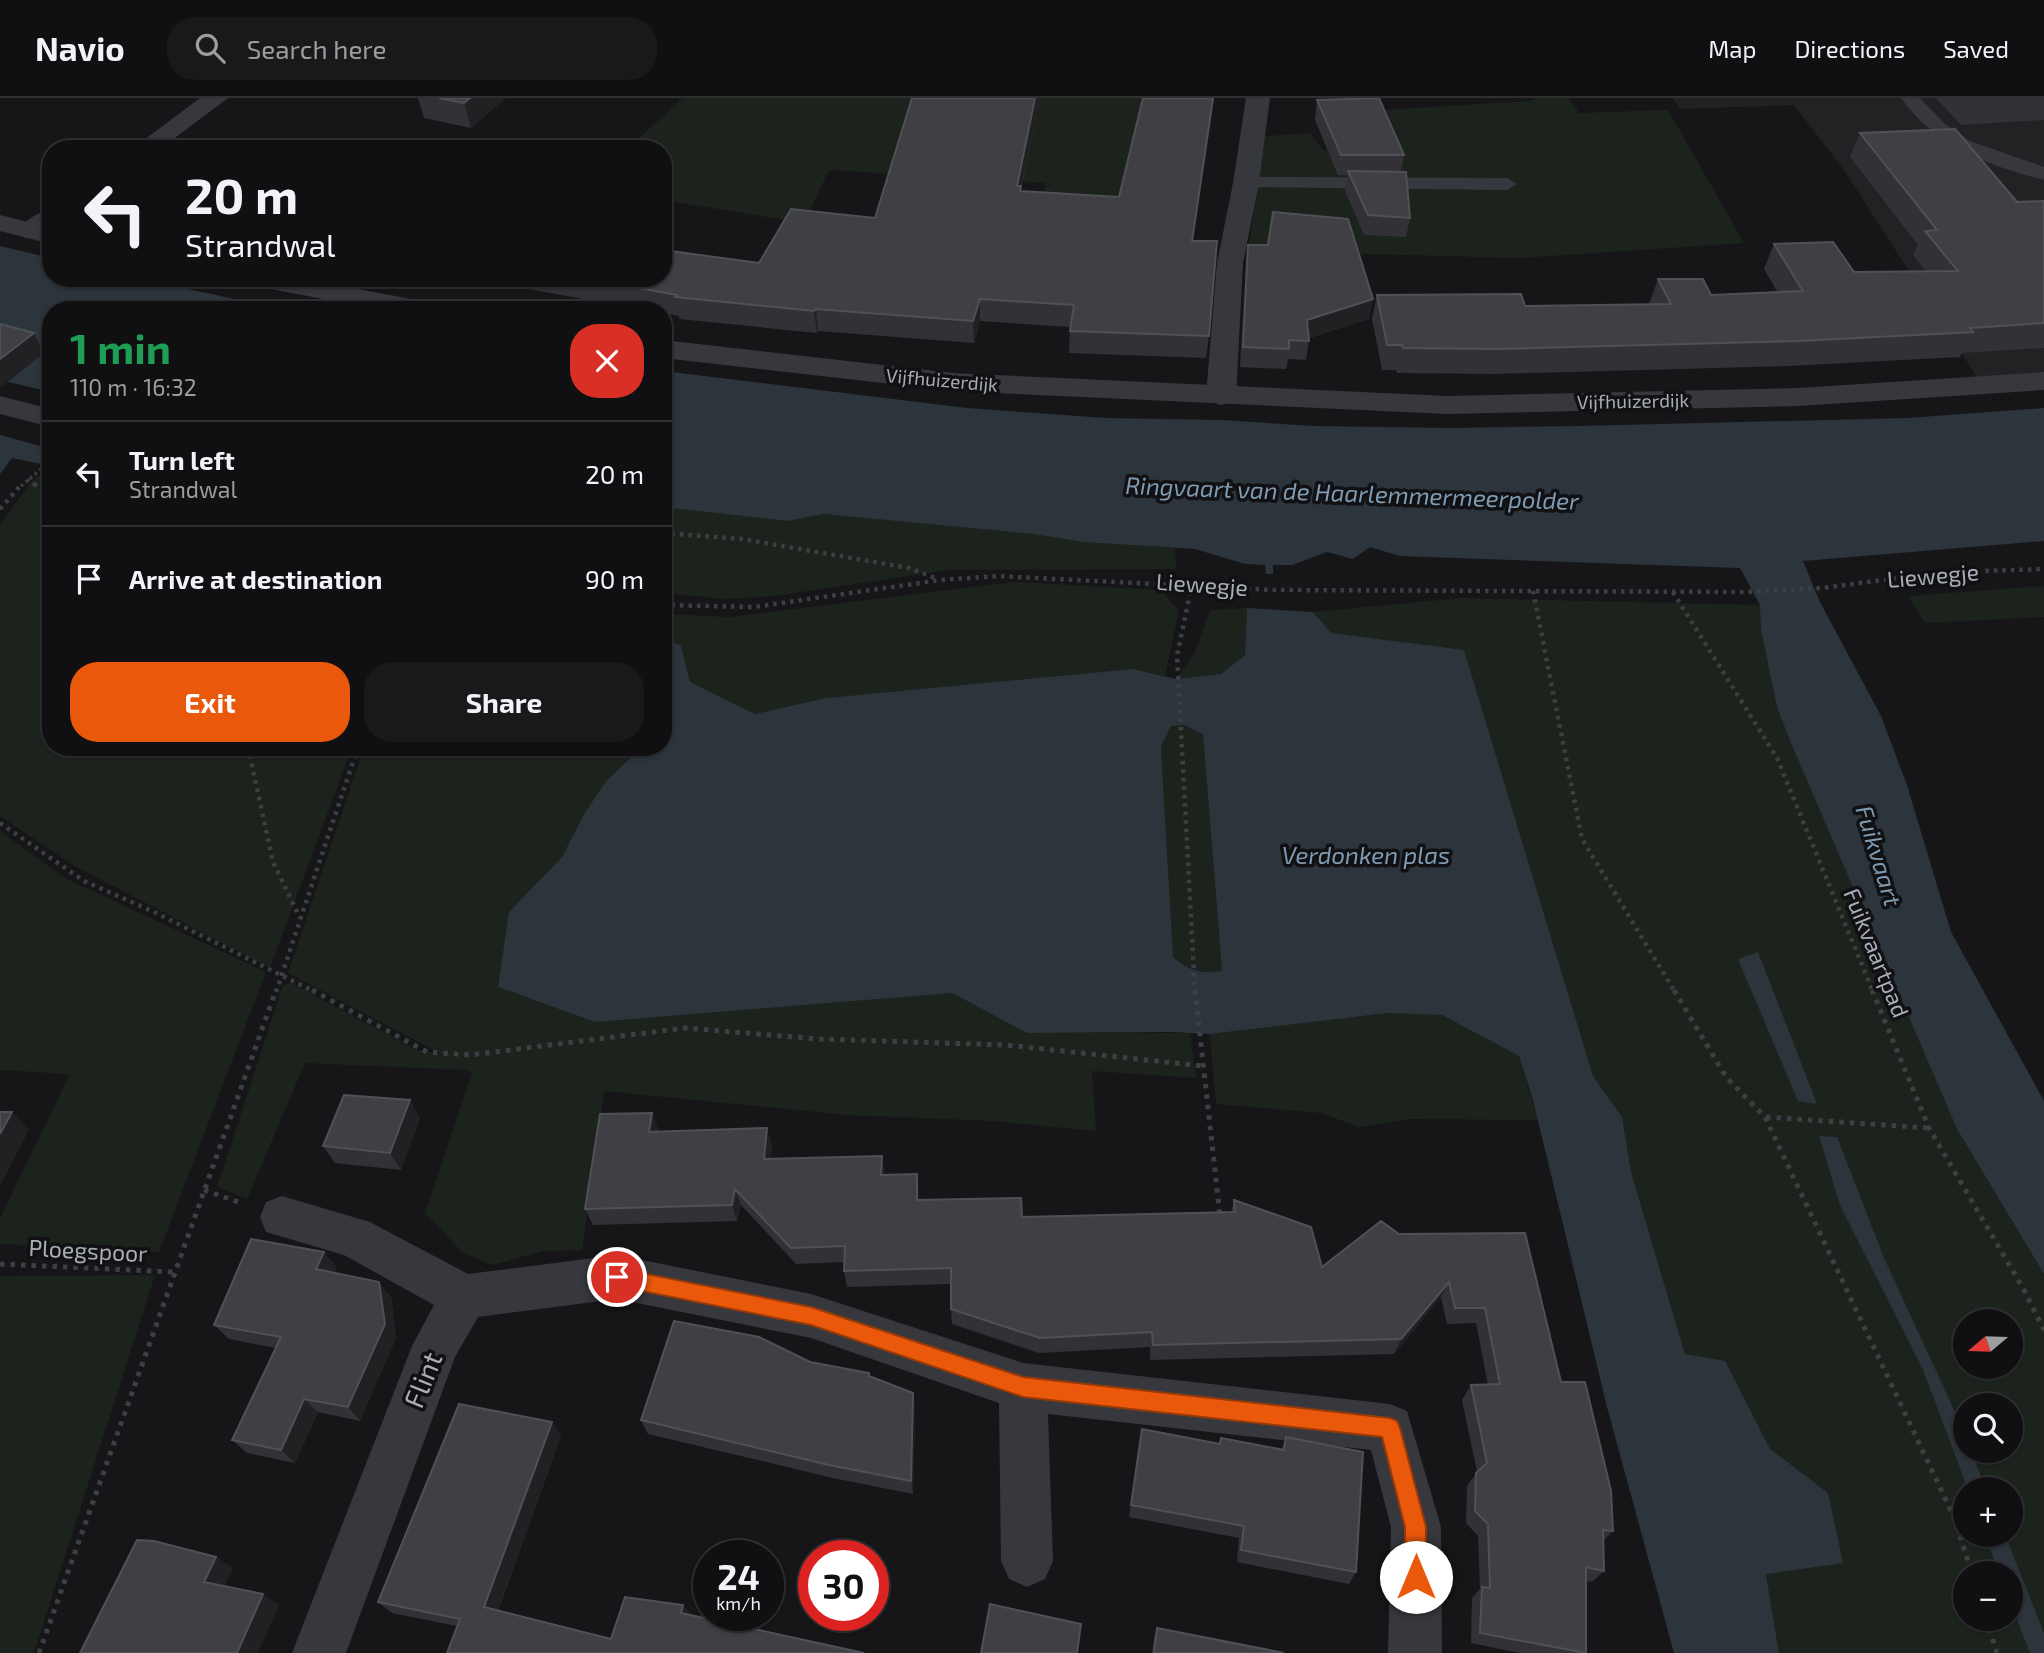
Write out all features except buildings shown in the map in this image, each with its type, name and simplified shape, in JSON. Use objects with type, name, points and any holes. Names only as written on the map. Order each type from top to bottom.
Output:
[{"type":"street","points":[[157,140],[216,98]]},
{"type":"street","points":[[1221,396],[1230,263],[1246,183],[1258,98]]},
{"type":"street","points":[[0,222],[42,228]]},
{"type":"street","points":[[304,287],[379,301]]},
{"type":"street","name":"Vijfhuizerdijk","points":[[672,350],[953,382],[1447,405],[1798,397],[2044,381]]},
{"type":"street","points":[[0,405],[42,416]]},
{"type":"street","points":[[282,1217],[354,1237],[464,1297],[617,1277],[811,1316],[1023,1387],[1390,1428],[1416,1527],[1415,1653]]},
{"type":"street","name":"Flint","points":[[319,1653],[436,1346],[464,1297]]},
{"type":"street","points":[[1023,1387],[1027,1561]]},
{"type":"lane","points":[[1910,98],[1938,128],[1963,145],[2044,174]]},
{"type":"lane","points":[[1246,183],[1507,184]]},
{"type":"path","points":[[0,509],[27,479],[42,468]]},
{"type":"path","points":[[27,479],[42,491]]},
{"type":"path","points":[[672,534],[742,539],[909,568],[940,580]]},
{"type":"path","name":"Liewegje","points":[[672,605],[754,607],[940,580],[998,576],[1273,590],[1742,592],[1823,588],[1943,572],[2044,569]]},
{"type":"path","points":[[1192,584],[1177,656],[1180,734],[1192,963],[1222,1228]]},
{"type":"path","points":[[1533,591],[1582,839],[1726,1077],[1765,1117],[1954,1515],[1968,1561]]},
{"type":"path","name":"Fuikvaartpad","points":[[1672,591],[1777,758],[1929,1128],[2024,1290],[2044,1330]]},
{"type":"path","points":[[250,756],[274,862],[300,918]]},
{"type":"path","points":[[39,1653],[281,975],[355,756]]},
{"type":"path","points":[[0,823],[84,881],[152,911],[270,972],[281,975],[427,1052],[470,1055],[685,1028],[818,1039],[1006,1045],[1203,1066]]},
{"type":"path","points":[[1765,1117],[1929,1128]]},
{"type":"path","name":"Ploegspoor","points":[[0,1264],[175,1272]]},
{"type":"path","points":[[1990,1631],[1997,1653]]},
{"type":"shaded area","points":[[683,98],[1179,98],[1152,207],[1044,200],[1045,183],[829,170],[804,223],[672,201],[672,140],[637,140]]},
{"type":"shaded area","points":[[1536,98],[1569,98],[1579,113],[1668,110],[1744,243],[1520,258],[1248,251],[1265,136],[1310,133],[1323,150],[1401,147],[1386,110],[1531,101]]},
{"type":"shaded area","points":[[1672,98],[2044,98],[2044,380],[1982,385],[1844,170],[1794,105],[1681,109]]},
{"type":"shaded area","points":[[42,474],[42,756],[349,756],[270,968],[73,865],[0,816],[0,524],[34,479]]},
{"type":"shaded area","points":[[672,508],[788,521],[823,514],[1033,534],[1083,542],[1175,548],[1176,569],[948,570],[774,596],[725,599],[672,594]]},
{"type":"shaded area","points":[[1014,582],[1161,590],[1179,611],[1165,676],[1133,669],[826,698],[755,714],[690,682],[681,646],[672,642],[672,614],[730,617]]},
{"type":"shaded area","points":[[2044,586],[2044,617],[1925,623],[1908,596]]},
{"type":"shaded area","points":[[1462,598],[1760,605],[1777,707],[1790,741],[1957,1129],[2044,1274],[2044,1653],[1779,1653],[1766,1574],[1685,1354],[1631,1172],[1622,1117],[1593,1076],[1464,651],[1330,633],[1313,612]]},
{"type":"shaded area","points":[[1247,608],[1245,655],[1221,674],[1176,679],[1195,652],[1210,610]]},
{"type":"shaded area","points":[[1184,725],[1203,734],[1222,972],[1196,970],[1173,957],[1161,747],[1171,726]]},
{"type":"shaded area","points":[[361,756],[632,756],[606,781],[584,814],[562,857],[510,912],[498,987],[595,1022],[952,993],[1027,1033],[1190,1033],[1196,1078],[1092,1071],[1096,1131],[994,1121],[847,1115],[604,1091],[582,1250],[543,1251],[493,1265],[463,1253],[425,1213],[472,1073],[467,1070],[305,1063],[247,1199],[217,1187],[283,985],[291,983],[417,1050],[441,1054],[288,973]]},
{"type":"shaded area","points":[[0,831],[65,878],[266,972],[159,1252],[0,1244],[0,1218],[70,1074],[0,1070]]},
{"type":"shaded area","points":[[1388,1013],[1442,1015],[1519,1056],[1538,1120],[1411,1119],[1359,1127],[1321,1113],[1216,1104],[1210,1034]]},
{"type":"shaded area","points":[[155,1275],[34,1653],[0,1653],[0,1276]]},
{"type":"water","points":[[0,246],[42,256],[42,287],[178,287],[245,301],[42,301],[42,390],[0,380]]},
{"type":"water","points":[[672,372],[967,408],[1105,418],[1223,420],[1313,426],[1451,428],[1907,418],[2044,408],[2044,541],[1803,561],[1820,602],[1881,716],[1907,785],[1951,932],[2044,1101],[2044,1274],[1957,1129],[1790,741],[1777,707],[1761,629],[1760,605],[1740,568],[1400,556],[1370,547],[1353,559],[1327,552],[1292,565],[1273,565],[1273,574],[1266,574],[1265,565],[1245,564],[1195,549],[1083,542],[1033,534],[823,514],[788,521],[672,508]]},
{"type":"water","points":[[0,439],[42,451],[42,464],[12,458],[0,474]]},
{"type":"water","name":"Verdonken plas","points":[[1247,608],[1313,612],[1331,633],[1464,650],[1593,1076],[1622,1117],[1631,1172],[1685,1354],[1725,1361],[1770,1449],[1828,1493],[1843,1563],[1766,1574],[1779,1653],[1674,1653],[1607,1407],[1533,1100],[1519,1056],[1442,1015],[1388,1013],[1210,1034],[1027,1033],[952,993],[595,1022],[498,987],[509,912],[562,857],[584,814],[606,781],[632,756],[672,756],[672,642],[681,646],[690,682],[755,714],[826,698],[1133,669],[1176,679],[1221,674],[1245,655]],"holes":[[[1184,725],[1203,734],[1222,971],[1196,970],[1173,957],[1161,747],[1171,726]]]},
{"type":"water","points":[[1758,952],[1817,1104],[1798,1101],[1738,959]]},
{"type":"water","points":[[1819,1136],[1837,1137],[1884,1258],[1953,1408],[1953,1449],[1923,1370],[1840,1205]]},
{"type":"water","points":[[1958,1463],[1976,1463],[1981,1477],[1963,1477]]},
{"type":"water","points":[[1989,1547],[2010,1547],[2015,1561],[1995,1561]]},
{"type":"water","points":[[2023,1580],[2044,1633],[2044,1653],[2030,1653],[2021,1631]]},
{"type":"waterway","points":[[0,438],[42,450]]},
{"type":"route","points":[[617,1277],[811,1316],[1023,1387],[1390,1428],[1416,1527],[1416,1577]]},
{"type":"water label","name":"Ringvaart van de Haarlemmermeerpolder","points":[[1352,494]]},
{"type":"water label","name":"Fuikvaart","points":[[1878,856]]}]
